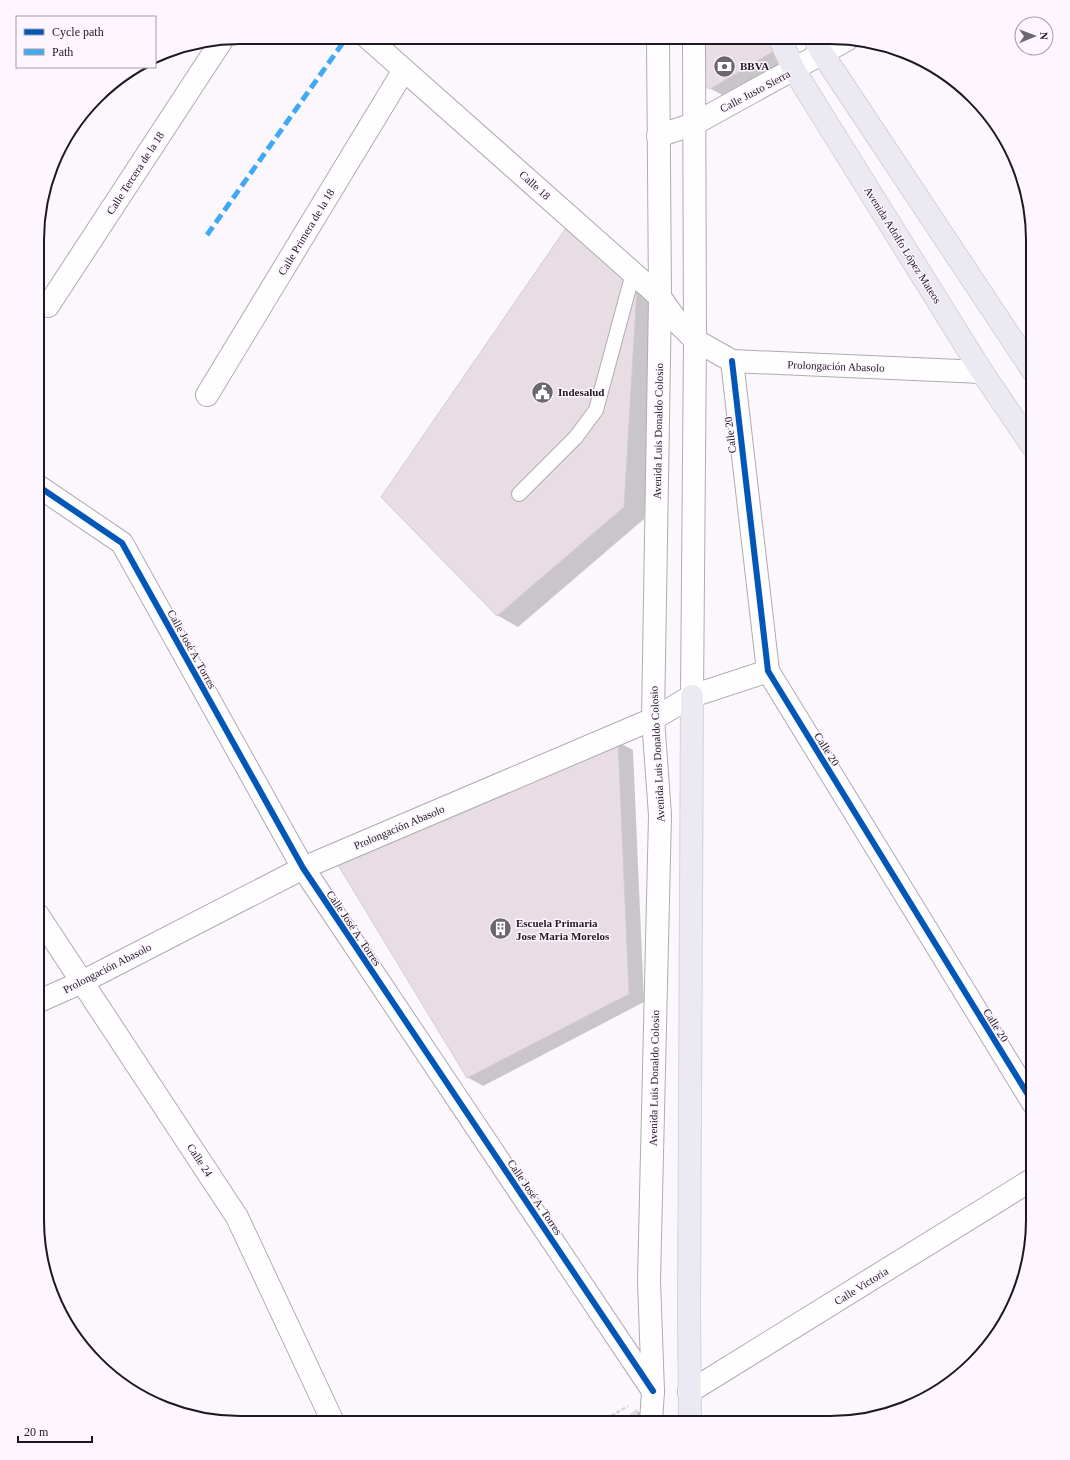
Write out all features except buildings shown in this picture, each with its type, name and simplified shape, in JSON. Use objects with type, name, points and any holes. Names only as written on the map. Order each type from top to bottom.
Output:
[{"type":"main road","name":"Avenida Adolfo López Mateos","points":[[782,44],[794,70],[982,372],[1026,437]]},
{"type":"main road","points":[[818,46],[1026,360]]},
{"type":"main road","points":[[690,1416],[692,696]]},
{"type":"street","name":"Calle 18","points":[[375,44],[660,296],[679,324],[695,340]]},
{"type":"street","name":"Avenida Luis Donaldo Colosio","points":[[651,1416],[653,1391],[649,1281],[660,814],[653,719],[660,296],[658,44]]},
{"type":"street","points":[[692,696],[695,340],[694,44]]},
{"type":"street","name":"Calle Tercera de la 18","points":[[48,306],[218,45]]},
{"type":"street","name":"Calle Justo Sierra","points":[[658,136],[694,124],[794,70],[818,46]]},
{"type":"street","name":"Calle Primera de la 18","points":[[207,395],[404,70]]},
{"type":"street","name":"Prolongación Abasolo","points":[[695,340],[732,361],[982,372]]},
{"type":"street","name":"Calle 20","points":[[732,361],[768,672],[1026,1092]]},
{"type":"street","name":"Calle José A. Torres","points":[[44,490],[122,543],[303,868],[653,1391]]},
{"type":"street","name":"Prolongación Abasolo","points":[[44,999],[82,982],[303,868],[653,719],[692,696],[768,672]]},
{"type":"street","name":"Calle 24","points":[[44,924],[237,1217],[330,1416]]},
{"type":"street","name":"Calle Victoria","points":[[690,1392],[1026,1183]]},
{"type":"lane","points":[[519,494],[576,437],[596,410],[633,272]]},
{"type":"marked path","points":[[207,235],[342,44]]},
{"type":"cycle path","points":[[732,361],[768,671],[1026,1092]]},
{"type":"cycle path","points":[[44,490],[122,543],[303,868],[653,1391]]},
{"type":"place","name":"BBVA","points":[[724,66]]},
{"type":"place","name":"Indesalud","points":[[542,392]]},
{"type":"place","name":"Escuela Primaria Jose Maria Morelos","points":[[501,929]]}]
